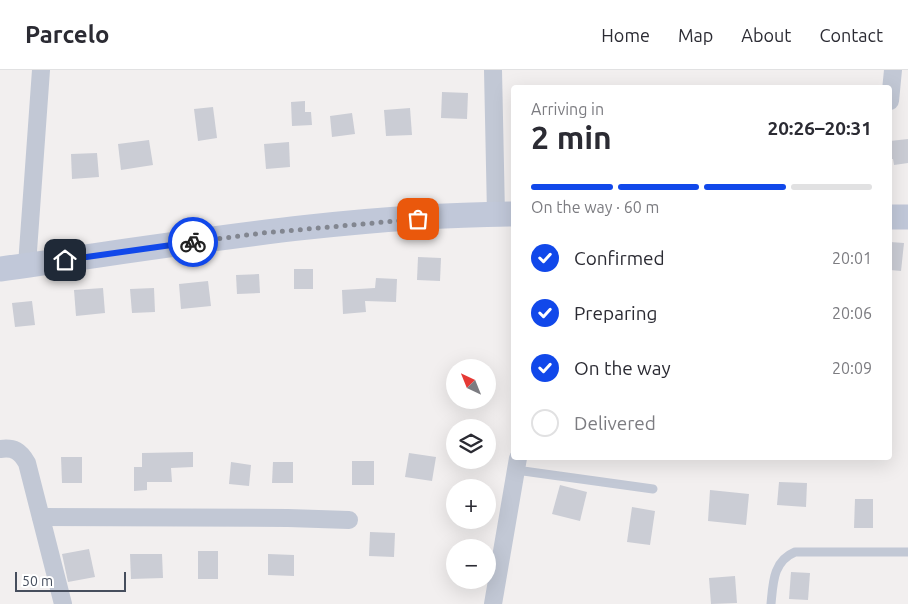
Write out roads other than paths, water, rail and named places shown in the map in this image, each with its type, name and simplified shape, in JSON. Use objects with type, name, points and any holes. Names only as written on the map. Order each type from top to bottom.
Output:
[{"type":"street","points":[[27,265],[41,70]]},
{"type":"street","points":[[0,269],[263,233],[398,220],[505,214],[493,70]]},
{"type":"street","points":[[892,85],[893,70]]},
{"type":"street","points":[[892,217],[908,217]]},
{"type":"street","points":[[0,449],[10,448],[21,452],[27,463],[63,604]]},
{"type":"street","points":[[493,604],[517,464]]},
{"type":"street","points":[[41,517],[349,520]]},
{"type":"lane","points":[[517,464],[652,489]]},
{"type":"lane","points":[[771,604],[774,574],[785,556],[795,552],[908,552]]}]
